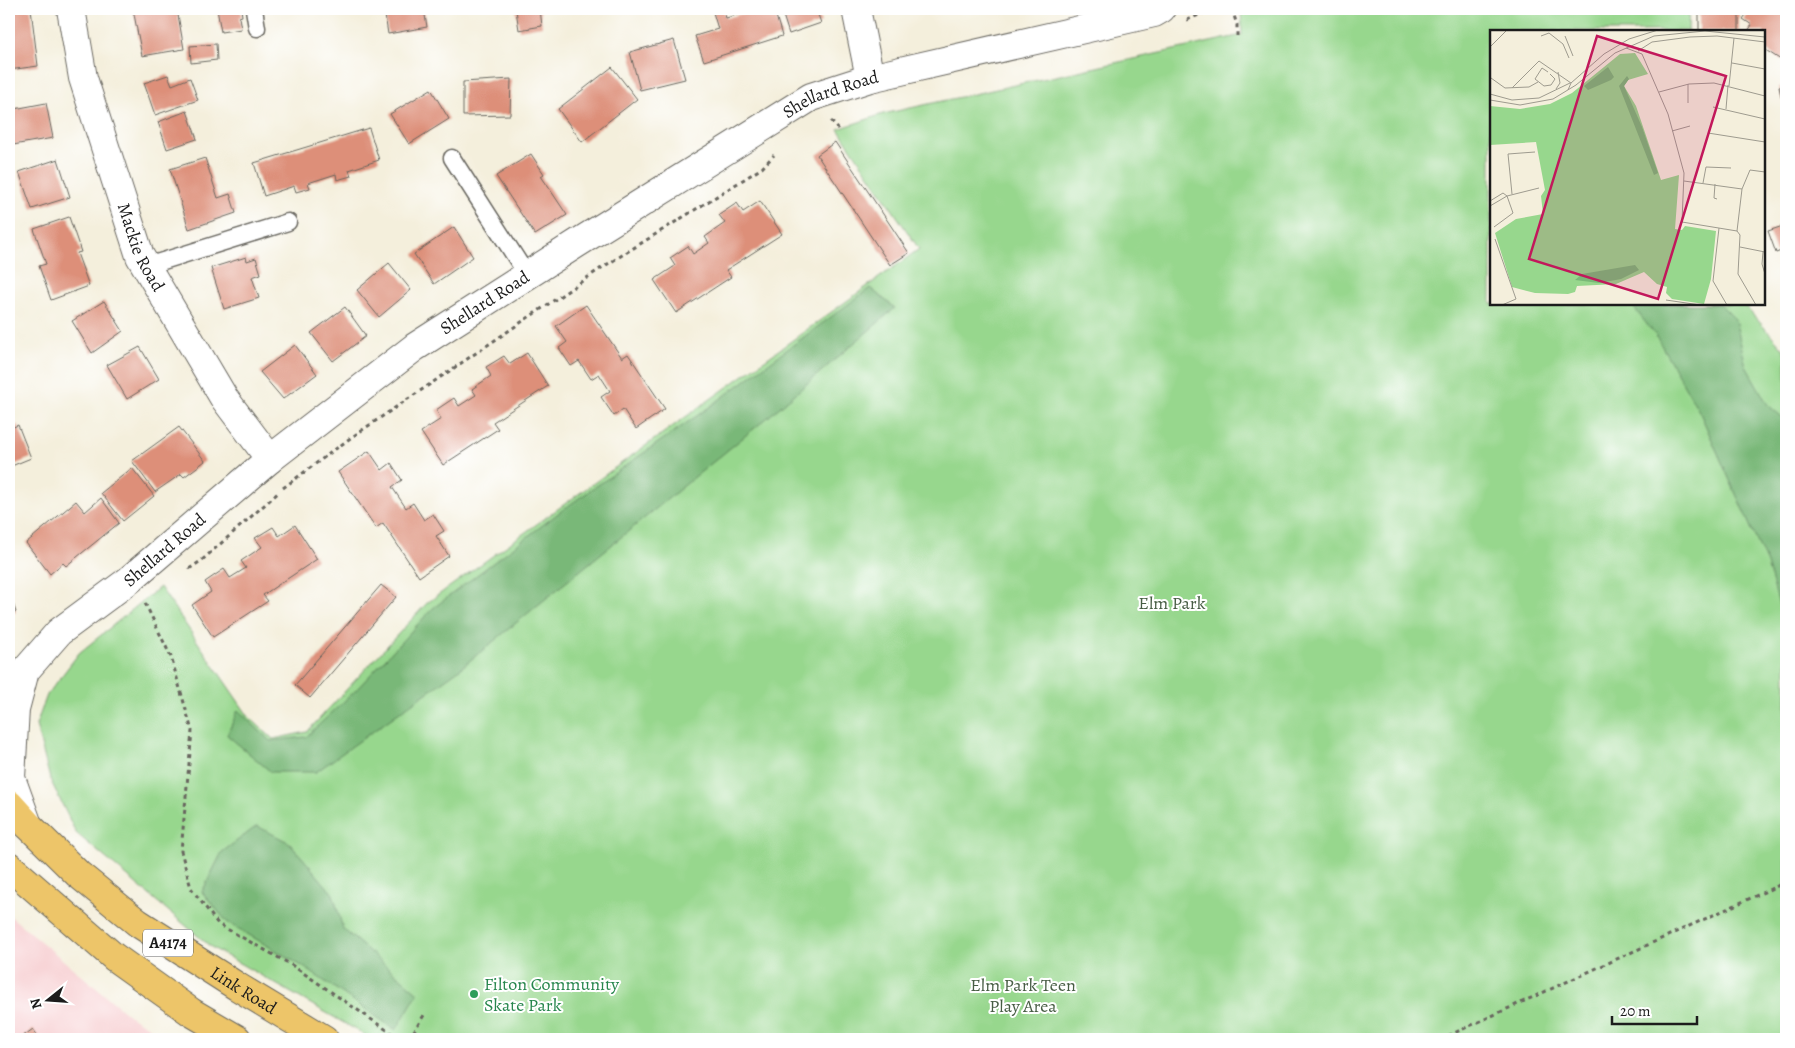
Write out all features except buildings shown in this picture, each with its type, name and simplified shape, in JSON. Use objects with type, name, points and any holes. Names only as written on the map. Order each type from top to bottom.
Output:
[{"type":"main road","name":"A4174","points":[[9,804],[28,825]]},
{"type":"main road","name":"Link Road","points":[[28,825],[78,874],[138,923],[324,1039]]},
{"type":"main road","name":"A4174","points":[[9,866],[114,957],[191,1012],[237,1039]]},
{"type":"street","name":"Mackie Road","points":[[71,9],[83,78],[140,256],[224,398],[270,459]]},
{"type":"street","points":[[856,9],[870,78]]},
{"type":"street","name":"Shellard Road","points":[[28,825],[11,778],[12,707],[25,671],[60,632],[128,581],[270,459],[415,347],[810,98],[870,78],[1154,13],[1172,15]]},
{"type":"lane","points":[[254,9],[257,28]]},
{"type":"lane","points":[[452,158],[527,275]]},
{"type":"lane","points":[[147,266],[288,222]]},
{"type":"path","points":[[1172,15],[1194,18],[1213,9]]},
{"type":"path","points":[[1232,9],[1237,25],[1237,36]]},
{"type":"path","points":[[183,573],[201,561],[284,487],[349,439],[603,267],[762,168],[773,157],[777,149]]},
{"type":"path","points":[[128,581],[146,605],[171,658],[192,731],[181,851],[192,888],[218,924],[290,964],[400,1039]]},
{"type":"path","points":[[1441,1039],[1786,882]]},
{"type":"path","points":[[409,1039],[426,1012]]},
{"type":"shaded area","points":[[9,915],[130,1016],[169,1039],[9,1039]]},
{"type":"green space","name":"Elm Park","points":[[1241,9],[1689,9],[1688,30],[1490,30],[1490,305],[1744,305],[1783,348],[1786,354],[1786,1039],[372,1039],[211,947],[76,833],[50,779],[36,725],[47,695],[79,653],[160,587],[249,717],[273,739],[307,732],[427,603],[919,249],[838,129],[883,114],[1242,35]]},
{"type":"green space","points":[[870,288],[895,308],[767,418],[456,672],[316,772],[271,772],[227,735],[238,710],[270,741],[306,737],[356,690],[432,609],[565,508],[708,408]]},
{"type":"green space","points":[[1632,305],[1721,305],[1735,319],[1746,366],[1768,405],[1781,416],[1786,424],[1786,622],[1783,618],[1767,564],[1700,413],[1656,336]]},
{"type":"green space","points":[[257,826],[290,843],[333,894],[343,929],[418,993],[396,1030],[302,966],[227,922],[202,892],[222,852]]},
{"type":"place","name":"Filton Community Skate Park","points":[[474,994]]},
{"type":"park label","name":"Elm Park Teen Play Area","points":[[1023,995]]}]
